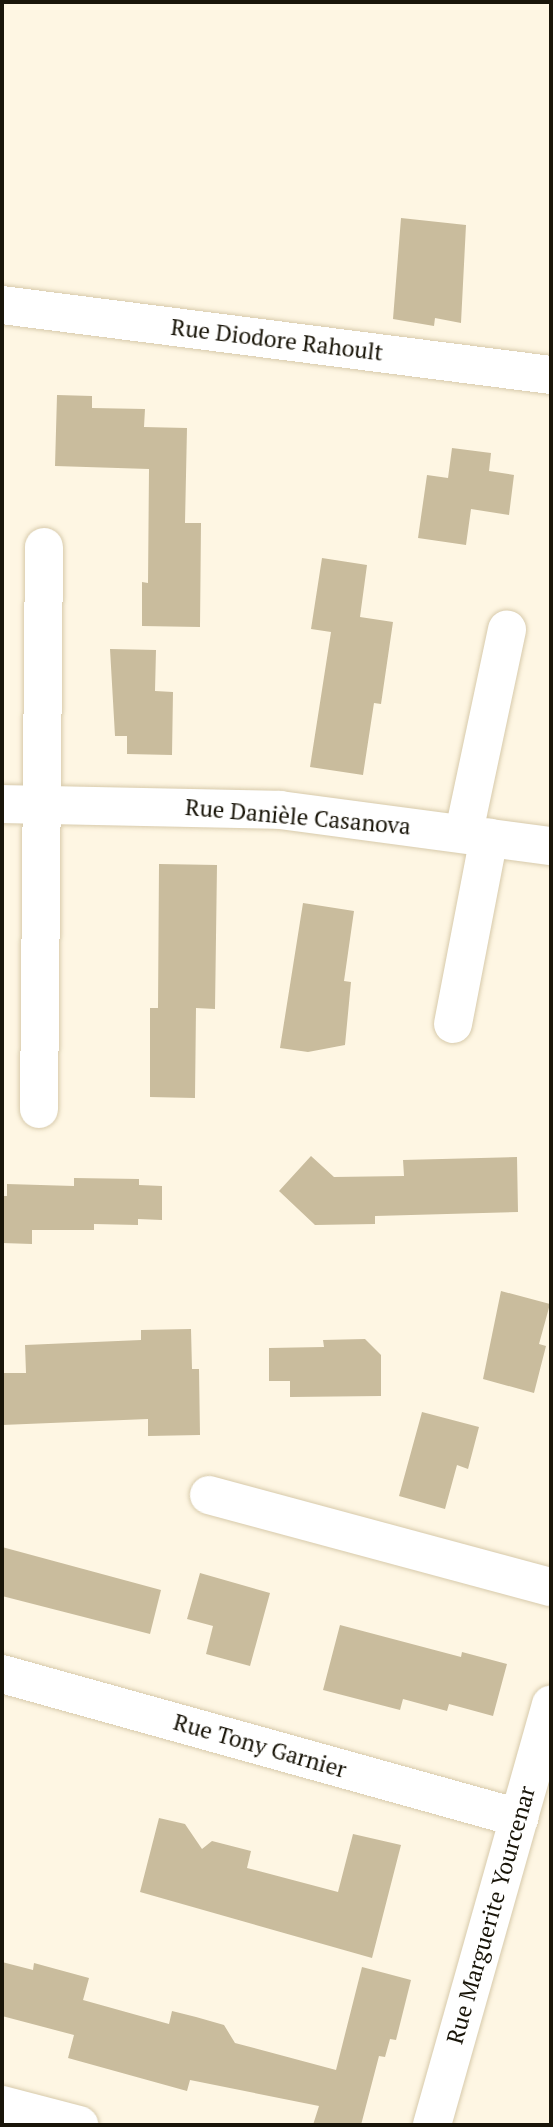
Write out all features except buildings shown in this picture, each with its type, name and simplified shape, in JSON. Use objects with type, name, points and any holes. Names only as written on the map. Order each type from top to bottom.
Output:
[{"type":"street","name":"Rue Diodore Rahoult","points":[[2,305],[551,375]]},
{"type":"street","points":[[39,1109],[40,869],[44,804],[44,547]]},
{"type":"street","points":[[453,1024],[507,630]]},
{"type":"street","name":"Rue Danièle Casanova","points":[[2,804],[280,810],[551,846]]},
{"type":"street","points":[[209,1494],[551,1587]]},
{"type":"street","name":"Rue Tony Garnier","points":[[2,1674],[519,1818]]},
{"type":"street","name":"Rue Marguerite Yourcenar","points":[[432,2125],[551,1705]]},
{"type":"street","points":[[2,2105],[79,2125]]}]
